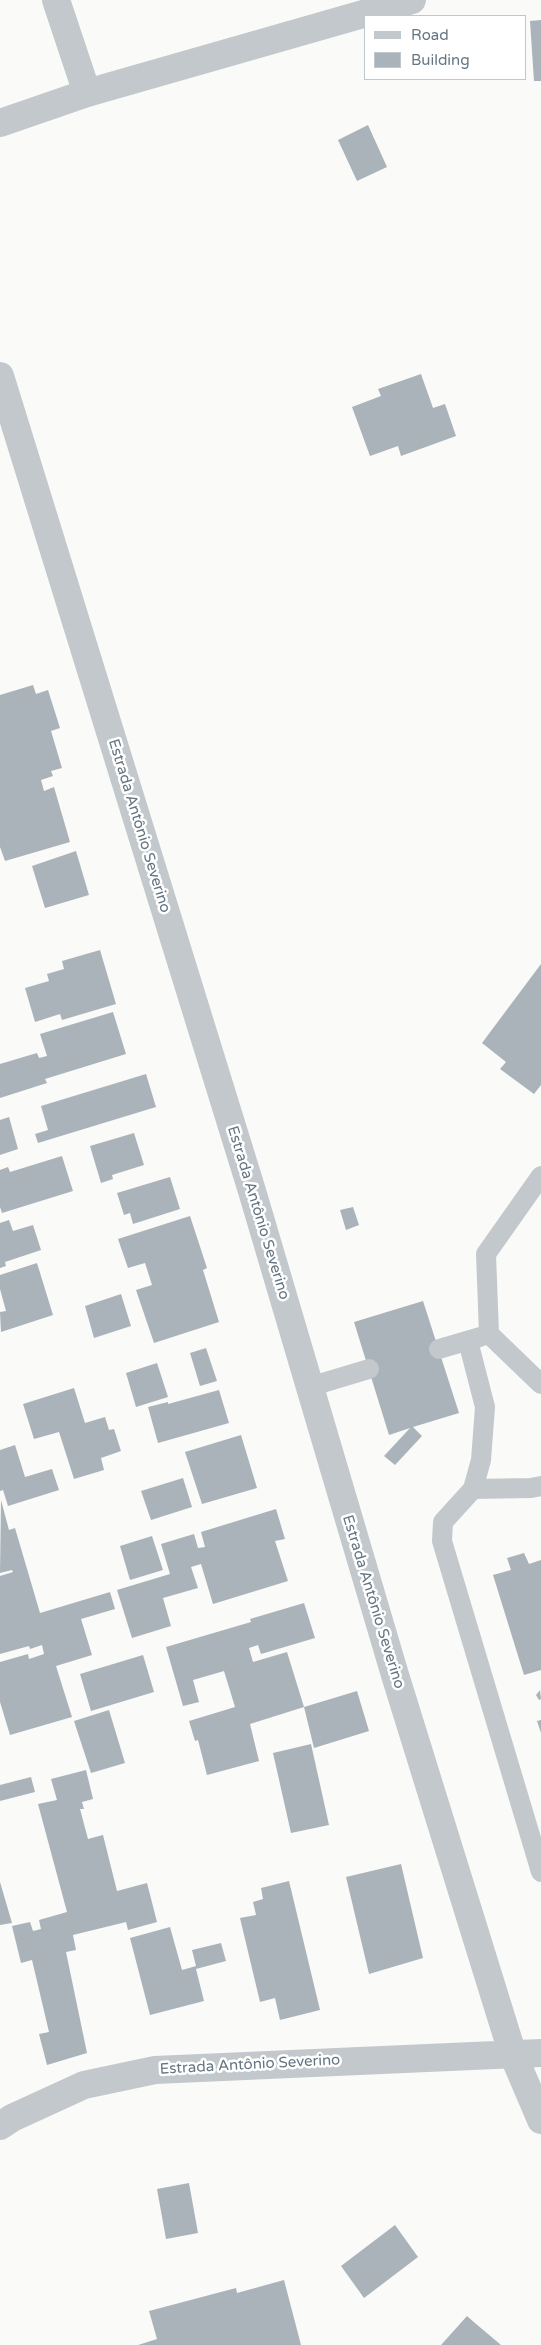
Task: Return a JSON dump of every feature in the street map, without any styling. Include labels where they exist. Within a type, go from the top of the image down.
[{"type":"street","points":[[56,0],[87,93]]},
{"type":"street","points":[[0,123],[87,93],[412,0]]},
{"type":"street","name":"Estrada Antônio Severino","points":[[0,376],[252,1191],[395,1675],[512,2052],[541,2120]]},
{"type":"street","points":[[512,2052],[541,2053]]},
{"type":"street","name":"Estrada Antônio Severino","points":[[0,2126],[12,2118],[84,2084],[154,2070],[512,2052]]},
{"type":"lane","points":[[541,1176],[486,1254],[489,1334],[541,1384]]},
{"type":"lane","points":[[438,1349],[489,1334]]},
{"type":"lane","points":[[468,1340],[485,1407],[481,1460],[473,1489],[443,1522],[442,1541],[541,1872]]},
{"type":"lane","points":[[309,1387],[369,1369]]},
{"type":"lane","points":[[473,1489],[531,1488],[541,1486]]},
{"type":"building","points":[[541,20],[541,81],[534,81],[530,21]]},
{"type":"building","points":[[368,125],[387,167],[357,181],[338,140]]},
{"type":"building","points":[[421,374],[433,408],[445,404],[456,436],[401,456],[398,446],[370,456],[352,407],[381,396],[378,389]]},
{"type":"building","points":[[33,685],[36,694],[48,690],[60,728],[51,731],[62,768],[51,771],[53,776],[41,780],[44,791],[54,787],[70,842],[5,861],[0,847],[0,695]]},
{"type":"building","points":[[76,851],[89,895],[45,908],[32,866]]},
{"type":"building","points":[[100,950],[116,1004],[62,1020],[60,1014],[35,1022],[25,988],[49,981],[47,974],[64,969],[62,961]]},
{"type":"building","points":[[541,964],[541,1085],[534,1094],[500,1069],[506,1062],[482,1043]]},
{"type":"building","points":[[113,1012],[126,1054],[45,1079],[47,1083],[0,1098],[0,1064],[37,1053],[39,1058],[47,1056],[40,1034]]},
{"type":"building","points":[[146,1074],[156,1107],[38,1143],[35,1134],[48,1130],[41,1106]]},
{"type":"building","points":[[9,1117],[18,1149],[0,1155],[0,1120]]},
{"type":"building","points":[[134,1133],[144,1165],[112,1175],[113,1179],[101,1183],[90,1146]]},
{"type":"building","points":[[62,1156],[73,1191],[2,1213],[0,1207],[0,1170],[8,1167],[10,1172]]},
{"type":"building","points":[[170,1177],[180,1209],[133,1224],[130,1213],[124,1215],[117,1193]]},
{"type":"building","points":[[353,1207],[359,1225],[346,1230],[340,1210]]},
{"type":"building","points":[[190,1216],[207,1268],[203,1270],[219,1322],[154,1343],[136,1290],[152,1285],[145,1263],[128,1268],[118,1239]]},
{"type":"building","points":[[9,1220],[13,1231],[33,1225],[41,1250],[5,1262],[6,1266],[0,1268],[0,1223]]},
{"type":"building","points":[[37,1263],[53,1315],[1,1332],[0,1312],[6,1311],[0,1289],[0,1275]]},
{"type":"building","points":[[121,1294],[131,1326],[94,1338],[85,1306]]},
{"type":"building","points":[[423,1301],[459,1413],[413,1427],[422,1436],[395,1465],[384,1456],[410,1428],[389,1435],[354,1322]]},
{"type":"building","points":[[206,1348],[217,1381],[200,1386],[190,1353]]},
{"type":"building","points":[[157,1363],[168,1397],[136,1407],[126,1373]]},
{"type":"building","points":[[74,1388],[85,1423],[105,1417],[109,1430],[114,1429],[121,1451],[101,1458],[104,1470],[74,1479],[59,1432],[34,1439],[23,1404]]},
{"type":"building","points":[[219,1390],[229,1423],[158,1443],[148,1407],[168,1402],[168,1404]]},
{"type":"building","points":[[241,1435],[257,1488],[202,1504],[185,1452]]},
{"type":"building","points":[[15,1445],[25,1477],[52,1469],[59,1490],[8,1506],[3,1490],[0,1491],[0,1450]]},
{"type":"building","points":[[183,1478],[192,1507],[151,1520],[141,1491]]},
{"type":"building","points":[[1,1500],[9,1530],[15,1528],[40,1613],[110,1592],[115,1609],[81,1619],[92,1655],[56,1666],[72,1717],[10,1735],[0,1702],[0,1662],[28,1654],[29,1659],[44,1654],[42,1645],[30,1649],[29,1646],[0,1654],[0,1576],[13,1572],[12,1570],[0,1573]]},
{"type":"building","points":[[276,1509],[285,1539],[275,1541],[288,1581],[213,1604],[201,1564],[191,1567],[198,1588],[163,1598],[171,1626],[132,1638],[117,1590],[170,1574],[161,1544],[194,1534],[198,1548],[205,1547],[201,1532]]},
{"type":"building","points":[[152,1536],[163,1570],[130,1580],[120,1546]]},
{"type":"building","points":[[524,1553],[529,1564],[541,1560],[541,1670],[524,1675],[493,1575],[511,1570],[507,1558]]},
{"type":"building","points":[[304,1603],[315,1638],[261,1654],[258,1645],[249,1648],[253,1662],[287,1652],[304,1707],[250,1724],[259,1761],[207,1775],[198,1740],[195,1741],[189,1721],[235,1707],[224,1671],[193,1680],[199,1702],[183,1706],[166,1647],[251,1622],[250,1619]]},
{"type":"building","points":[[143,1655],[154,1692],[91,1711],[80,1674]]},
{"type":"building","points":[[540,1690],[541,1699],[539,1700],[536,1695]]},
{"type":"building","points":[[357,1691],[369,1731],[314,1748],[304,1707]]},
{"type":"building","points":[[109,1710],[125,1763],[91,1773],[74,1721]]},
{"type":"building","points":[[541,1720],[541,1733],[537,1721]]},
{"type":"building","points":[[311,1744],[329,1825],[291,1833],[273,1753]]},
{"type":"building","points":[[86,1770],[93,1799],[82,1802],[84,1809],[80,1809],[88,1839],[103,1835],[117,1891],[147,1883],[157,1922],[128,1930],[126,1922],[73,1935],[76,1950],[66,1952],[87,2053],[47,2065],[39,2034],[49,2032],[32,1960],[21,1963],[12,1926],[30,1922],[33,1931],[41,1929],[39,1920],[67,1912],[38,1804],[57,1800],[51,1779]]},
{"type":"building","points":[[31,1777],[35,1792],[0,1801],[0,1785]]},
{"type":"building","points":[[401,1864],[423,1958],[369,1974],[346,1877]]},
{"type":"building","points":[[289,1881],[320,2010],[280,2020],[275,1998],[260,2002],[240,1918],[256,1915],[253,1902],[263,1899],[261,1888]]},
{"type":"building","points":[[0,1882],[12,1923],[0,1925]]},
{"type":"building","points":[[170,1927],[182,1970],[196,1966],[192,1950],[221,1943],[226,1961],[196,1969],[204,2001],[150,2015],[130,1938]]},
{"type":"building","points":[[189,2183],[198,2233],[166,2239],[157,2189]]},
{"type":"building","points":[[395,2225],[418,2257],[364,2298],[341,2266]]},
{"type":"building","points":[[284,2280],[301,2345],[138,2345],[157,2339],[149,2311],[236,2288],[237,2293]]},
{"type":"building","points":[[467,2316],[475,2323],[501,2345],[441,2345]]}]
